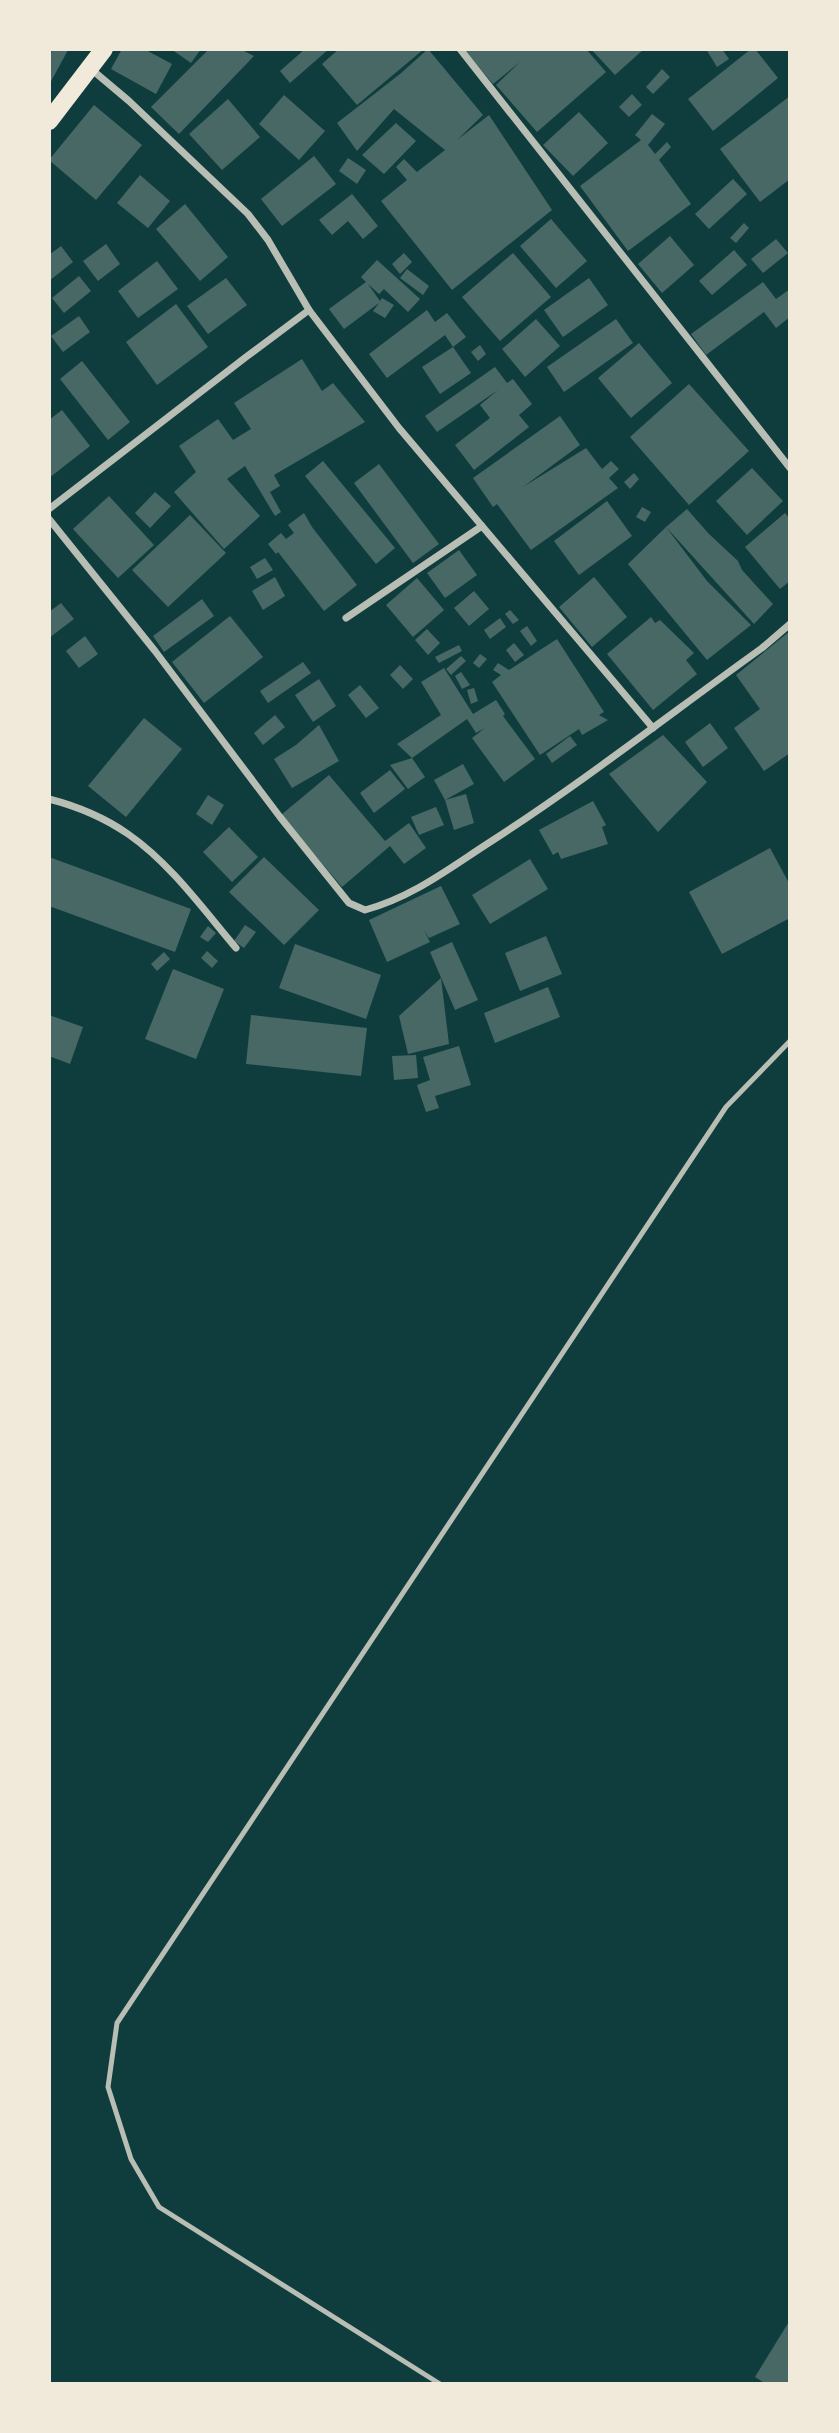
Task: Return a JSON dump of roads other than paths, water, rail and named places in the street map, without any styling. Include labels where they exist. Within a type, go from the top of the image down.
[{"type":"main road","points":[[49,121],[104,49]]},
{"type":"street","points":[[460,49],[790,468]]},
{"type":"street","points":[[91,69],[248,214],[268,240],[309,310],[399,428],[653,728]]},
{"type":"street","points":[[49,509],[309,310]]},
{"type":"street","points":[[49,519],[155,651],[280,817],[349,903],[365,910],[392,903],[420,888],[559,797],[762,649],[790,624]]},
{"type":"street","points":[[346,618],[482,526]]},
{"type":"street","points":[[49,799],[74,806],[128,834],[162,863],[236,948]]},
{"type":"lane","points":[[440,2384],[159,2207],[131,2159],[108,2087],[117,2023],[726,1107],[790,1041]]}]
